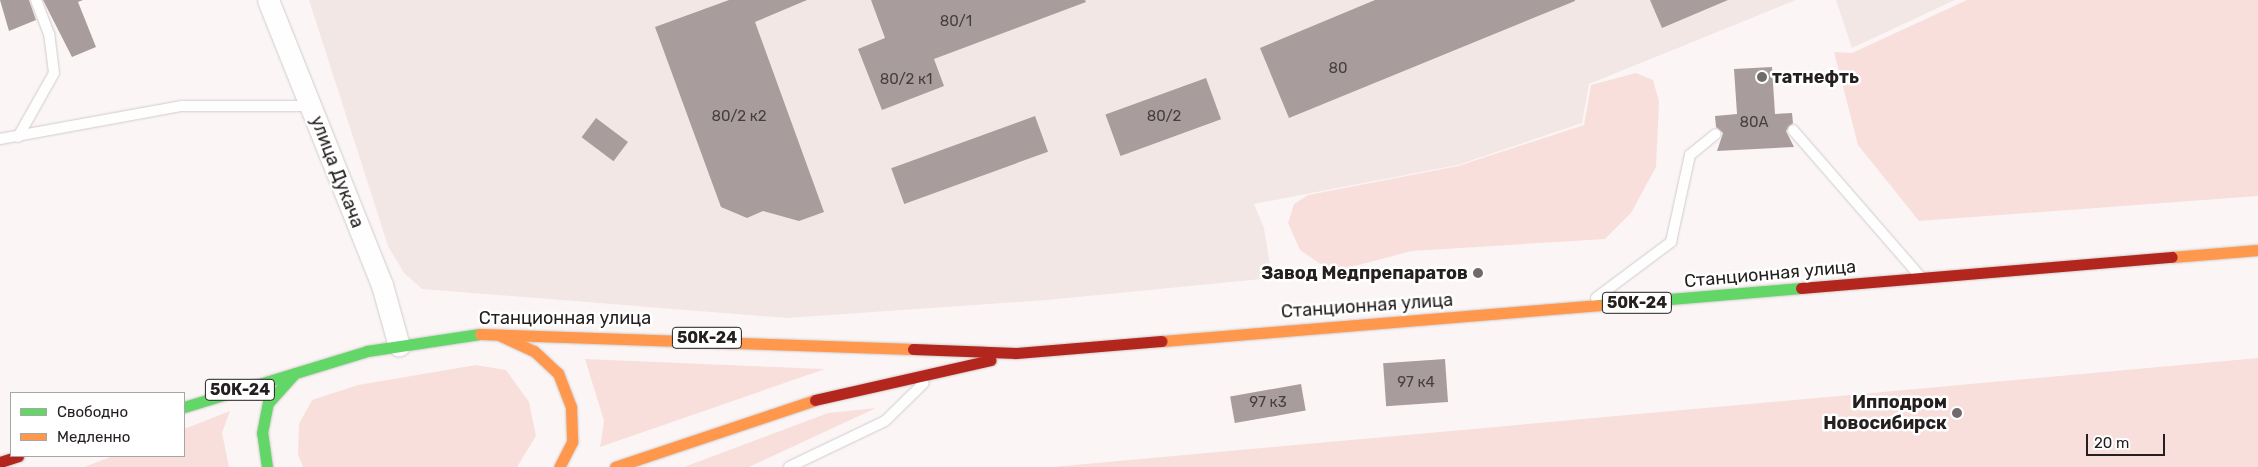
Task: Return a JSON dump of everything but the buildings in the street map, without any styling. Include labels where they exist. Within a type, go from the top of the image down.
[{"type":"main road","name":"Станционная улица","points":[[185,407],[295,373],[399,346],[492,332],[1016,353],[1583,308],[2258,250]]},
{"type":"main road","points":[[492,332],[534,352],[558,373],[571,406],[572,442],[559,467]]},
{"type":"main road","name":"Станционная улица","points":[[615,467],[789,406],[932,376],[1016,353]]},
{"type":"main road","points":[[267,467],[262,433],[268,403],[295,373]]},
{"type":"main road","points":[[0,462],[15,457]]},
{"type":"street","name":"улица Дукача","points":[[268,0],[382,285],[399,346]]},
{"type":"lane","points":[[18,137],[54,73],[49,34],[36,0]]},
{"type":"lane","points":[[0,139],[182,106],[312,106]]},
{"type":"lane","points":[[1793,130],[1922,279]]},
{"type":"lane","points":[[1583,308],[1671,242],[1690,154],[1716,134]]},
{"type":"lane","points":[[789,467],[885,421],[932,376]]},
{"type":"shaded area","points":[[309,0],[1796,0],[1589,84],[1582,123],[1458,165],[1254,204],[1264,228],[1272,278],[1047,300],[787,318],[422,289],[404,273],[388,246]]},
{"type":"shaded area","points":[[1836,0],[1955,0],[1852,48]]},
{"type":"shaded area","points":[[1967,0],[2258,0],[2258,196],[1919,221],[1858,145],[1834,52],[1852,53]]},
{"type":"shaded area","points":[[1636,73],[1653,80],[1659,101],[1656,167],[1631,213],[1605,239],[1412,251],[1332,272],[1300,250],[1288,223],[1294,204],[1308,195],[1458,166],[1584,125],[1591,85]]},
{"type":"shaded area","name":"Ипподром Новосибирск","points":[[2258,358],[2258,467],[1052,467]]},
{"type":"shaded area","points":[[585,359],[825,369],[600,447],[604,421]]},
{"type":"shaded area","points":[[476,365],[506,370],[529,402],[536,436],[517,467],[303,467],[298,454],[299,424],[312,400],[358,385]]},
{"type":"shaded area","points":[[876,408],[749,467],[684,467],[828,413]]},
{"type":"shaded area","points":[[230,411],[222,433],[229,467],[84,467],[110,457],[185,457],[185,429]]},
{"type":"traffic: fast","points":[[1598,305],[1801,288]]},
{"type":"traffic: fast","points":[[185,407],[367,351],[480,334]]},
{"type":"traffic: fast","points":[[267,467],[262,433],[268,403],[295,373]]},
{"type":"traffic: slow","points":[[2172,257],[2258,250]]},
{"type":"traffic: slow","points":[[1162,341],[1598,305]]},
{"type":"traffic: slow","points":[[480,334],[913,349]]},
{"type":"traffic: slow","points":[[499,335],[534,351],[558,373],[571,407],[572,442],[559,467]]},
{"type":"traffic: slow","points":[[615,467],[815,400]]},
{"type":"traffic: jam","points":[[1801,288],[2172,257]]},
{"type":"traffic: jam","points":[[913,349],[1016,353],[1162,341]]},
{"type":"traffic: jam","points":[[815,400],[991,360]]},
{"type":"traffic: jam","points":[[0,462],[15,457]]},
{"type":"place","name":"татнефть","points":[[1762,77]]},
{"type":"place","name":"Завод Медпрепаратов","points":[[1478,273]]},
{"type":"place","name":"Ипподром Новосибирск","points":[[1957,413]]}]
